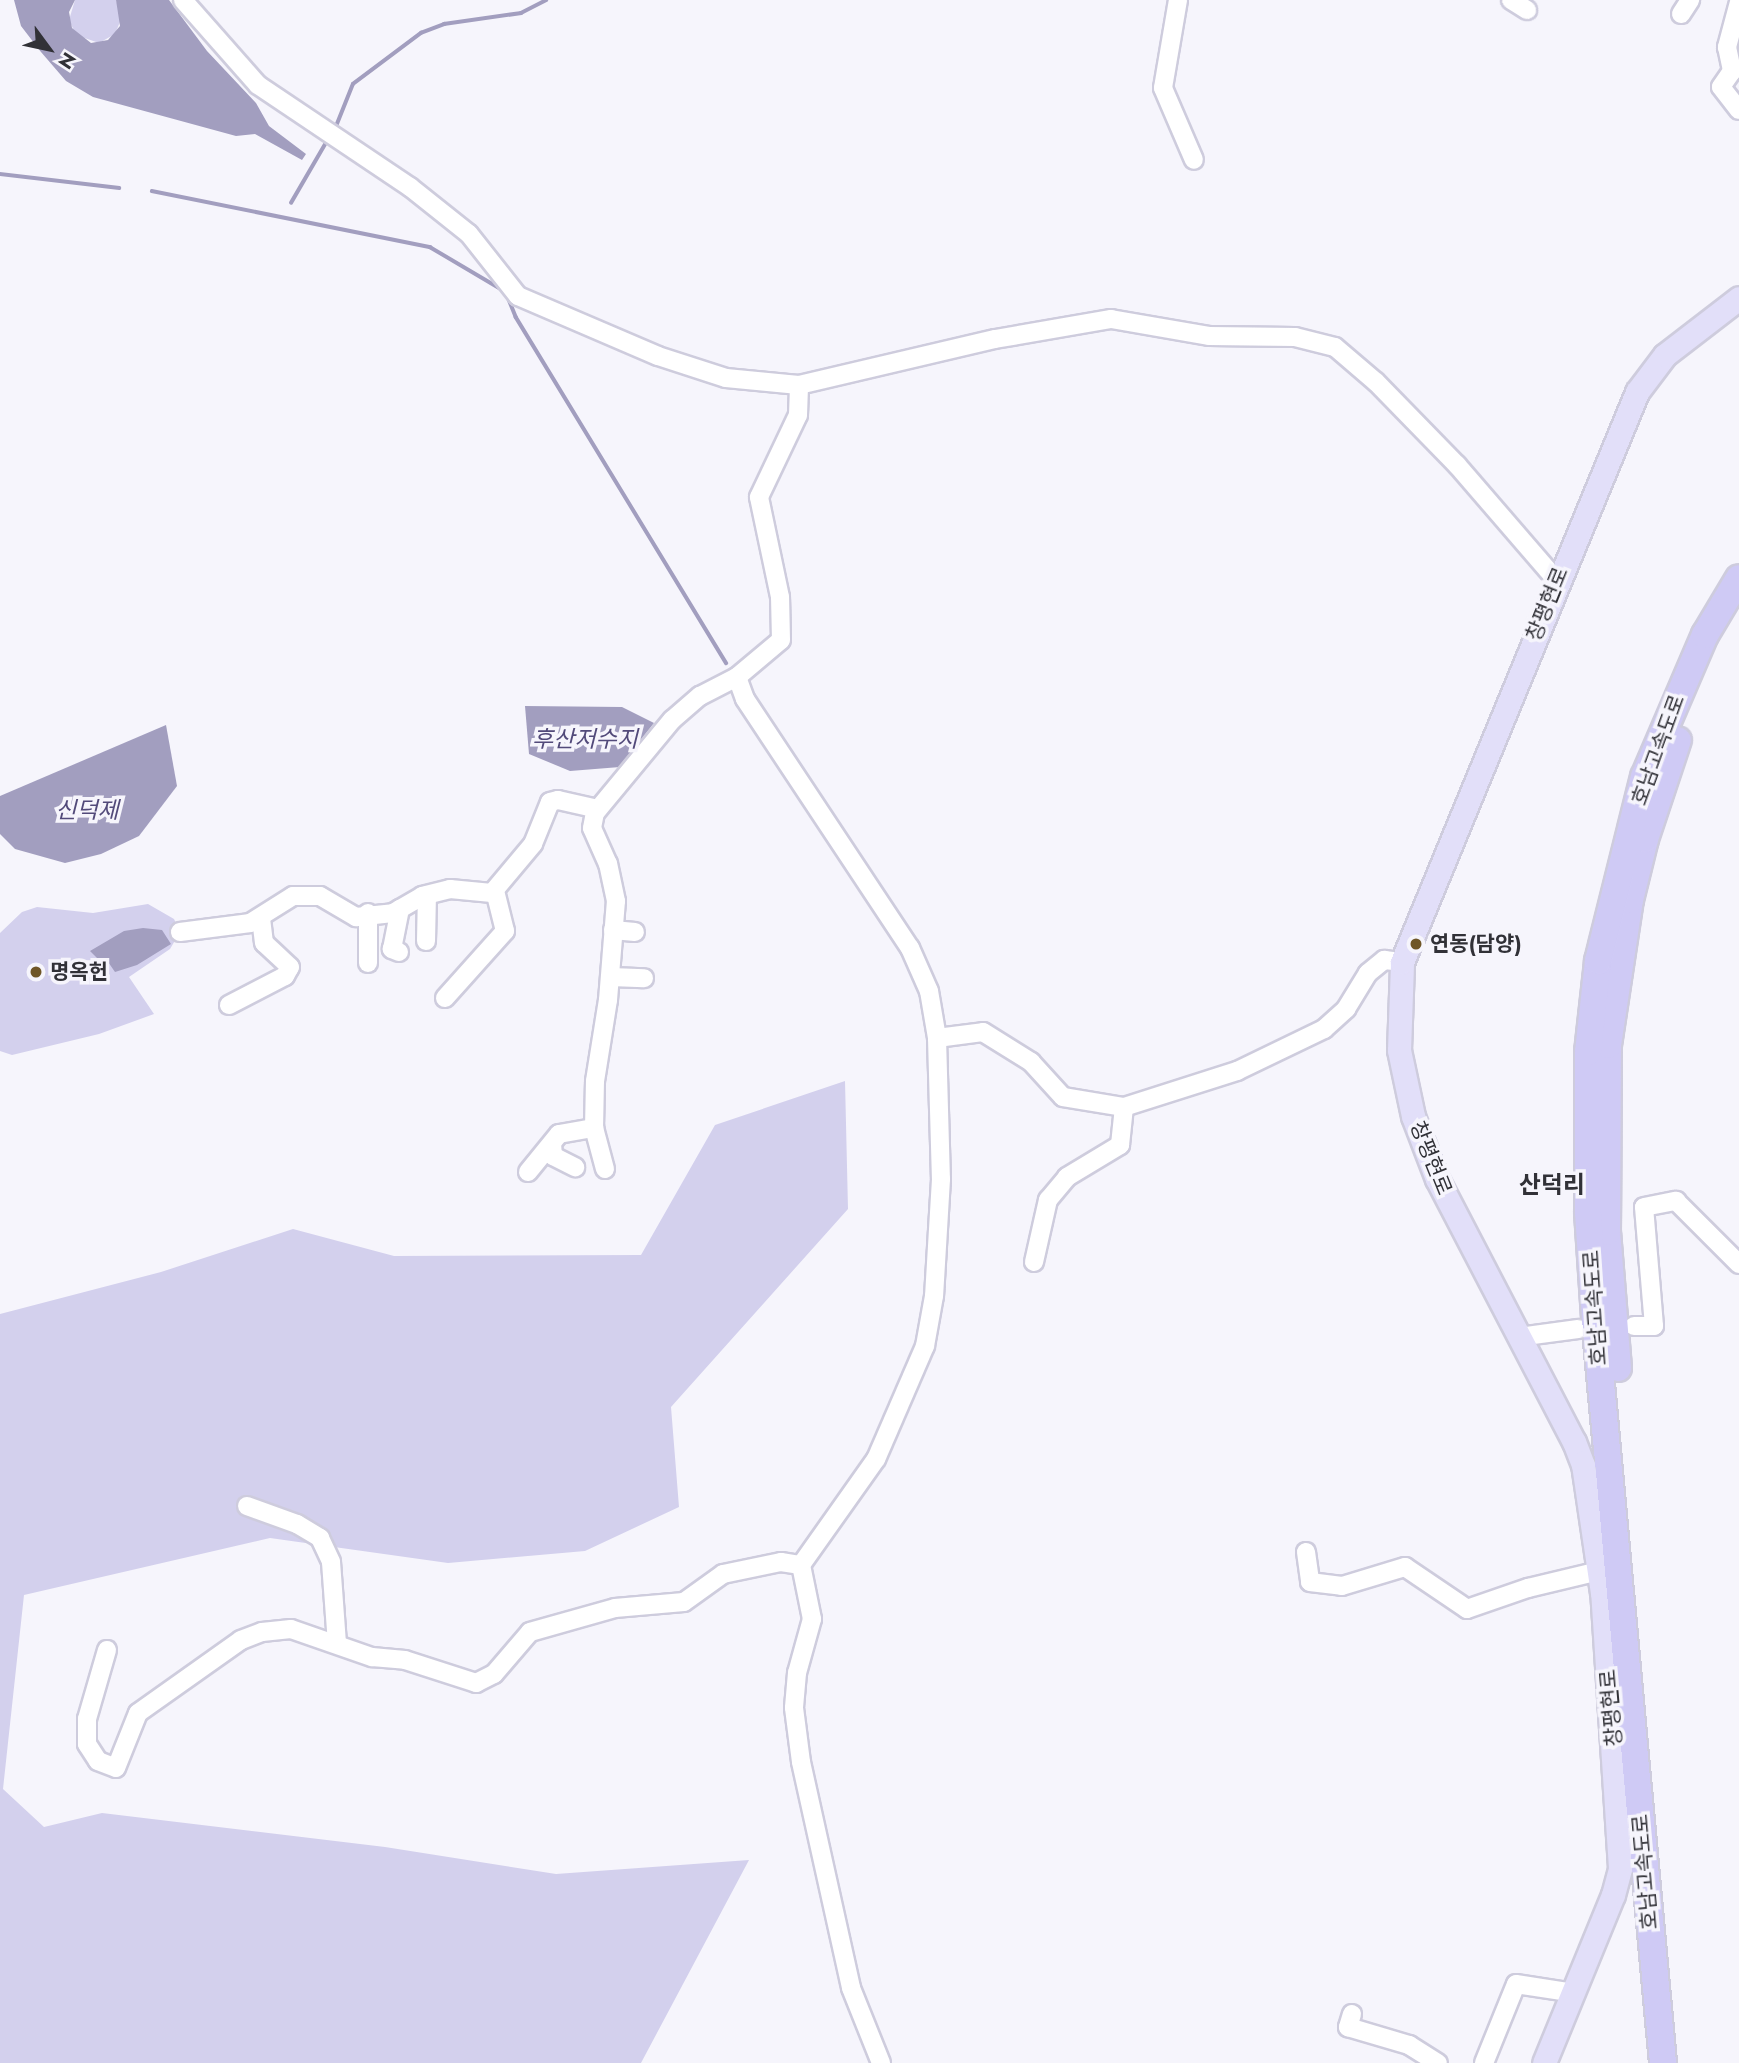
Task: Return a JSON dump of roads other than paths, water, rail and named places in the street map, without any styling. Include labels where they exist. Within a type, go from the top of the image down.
[{"type":"highway","name":"호남고속도로","points":[[1663,2063],[1594,1305],[1588,1212],[1588,1052],[1598,961],[1644,777],[1705,635],[1739,578]]},
{"type":"highway","name":"호남고속도로","points":[[1681,2063],[1607,1232],[1608,1058],[1618,963],[1645,839],[1689,713],[1739,612]]},
{"type":"main road","name":"창평현로","points":[[1544,2063],[1575,1993],[1620,1868],[1619,1804],[1599,1571],[1583,1465],[1437,1179],[1413,1116],[1399,1050],[1402,962],[1557,580],[1637,392],[1665,355],[1739,298]]},
{"type":"street","points":[[183,0],[258,85],[410,187],[469,234],[518,296],[658,356],[726,378],[799,385],[995,339],[1111,319],[1209,336],[1295,337],[1335,347],[1376,382],[1457,465],[1557,580]]},
{"type":"street","points":[[1178,0],[1163,88],[1194,160]]},
{"type":"street","points":[[1511,0],[1527,10]]},
{"type":"street","points":[[1739,2],[1727,47],[1732,71],[1721,88],[1739,110]]},
{"type":"street","points":[[606,1169],[594,1128],[595,1081],[611,977],[616,901],[608,864],[592,828],[598,809],[671,720],[700,696],[737,677],[781,640],[780,597],[760,497],[797,415],[799,385]]},
{"type":"street","points":[[737,677],[746,699],[910,948],[929,991],[937,1038],[940,1179],[934,1296],[925,1346],[876,1459],[801,1565],[812,1619],[795,1696],[801,1762],[851,1989],[881,2063]]},
{"type":"street","points":[[495,891],[533,844],[550,802],[558,800],[598,809]]},
{"type":"street","points":[[180,932],[250,923],[293,895],[320,896],[344,914],[356,917],[400,909],[427,895],[450,890],[495,891]]},
{"type":"street","points":[[445,999],[505,931],[495,891]]},
{"type":"street","points":[[426,942],[427,895]]},
{"type":"street","points":[[399,952],[392,949],[400,909]]},
{"type":"street","points":[[368,913],[368,963]]},
{"type":"street","points":[[229,1005],[285,976],[290,967],[264,943],[261,918]]},
{"type":"street","points":[[613,930],[635,932]]},
{"type":"street","points":[[937,1038],[983,1032],[1031,1062],[1063,1097],[1124,1107],[1237,1071],[1324,1029],[1346,1009],[1368,973],[1384,960],[1402,962]]},
{"type":"street","points":[[611,977],[644,978]]},
{"type":"street","points":[[1034,1262],[1048,1200],[1067,1177],[1120,1145],[1124,1107]]},
{"type":"street","points":[[528,1172],[559,1134],[594,1128]]},
{"type":"street","points":[[552,1144],[554,1156],[575,1167]]},
{"type":"street","points":[[1634,1326],[1654,1326],[1644,1207],[1676,1201],[1739,1264]]},
{"type":"street","points":[[1519,1336],[1578,1329]]},
{"type":"street","points":[[247,1507],[298,1524],[320,1538],[331,1562],[337,1644]]},
{"type":"street","points":[[1306,1552],[1310,1582],[1342,1586],[1405,1567],[1467,1609],[1528,1588],[1599,1571]]},
{"type":"street","points":[[107,1650],[87,1719],[88,1744],[98,1761],[116,1768],[138,1713],[241,1640],[291,1629],[476,1683],[494,1674],[530,1632],[615,1608],[684,1602],[723,1574],[781,1562],[801,1565]]},
{"type":"street","points":[[1484,2063],[1516,1984],[1575,1993]]},
{"type":"street","points":[[1352,2014],[1348,2027],[1409,2045],[1438,2063]]},
{"type":"water","points":[[14,0],[75,0],[69,12],[72,28],[91,43],[108,40],[120,26],[116,0],[169,0],[207,51],[256,103],[269,126],[306,154],[302,160],[255,134],[236,136],[93,97],[66,81],[41,52],[21,26]]},
{"type":"water","name":"후산저수지","points":[[525,706],[622,707],[654,723],[620,767],[570,771],[529,754]]},
{"type":"water","name":"신덕제","points":[[166,725],[177,786],[139,836],[101,854],[65,863],[15,849],[0,834],[0,796]]},
{"type":"water","points":[[143,928],[162,930],[171,944],[137,965],[115,972],[106,959],[98,959],[90,951],[124,931]]},
{"type":"waterway","points":[[335,129],[353,84],[421,33],[444,24],[521,13],[546,0]]},
{"type":"waterway","points":[[291,203],[327,141]]},
{"type":"waterway","points":[[0,174],[119,188]]},
{"type":"waterway","points":[[152,191],[430,247],[506,292],[516,317],[726,663]]},
{"type":"place","name":"연동(담양)","points":[[1416,944]]},
{"type":"place","name":"명옥헌","points":[[36,972]]},
{"type":"district","name":"산덕리","points":[[1552,1185]]}]
